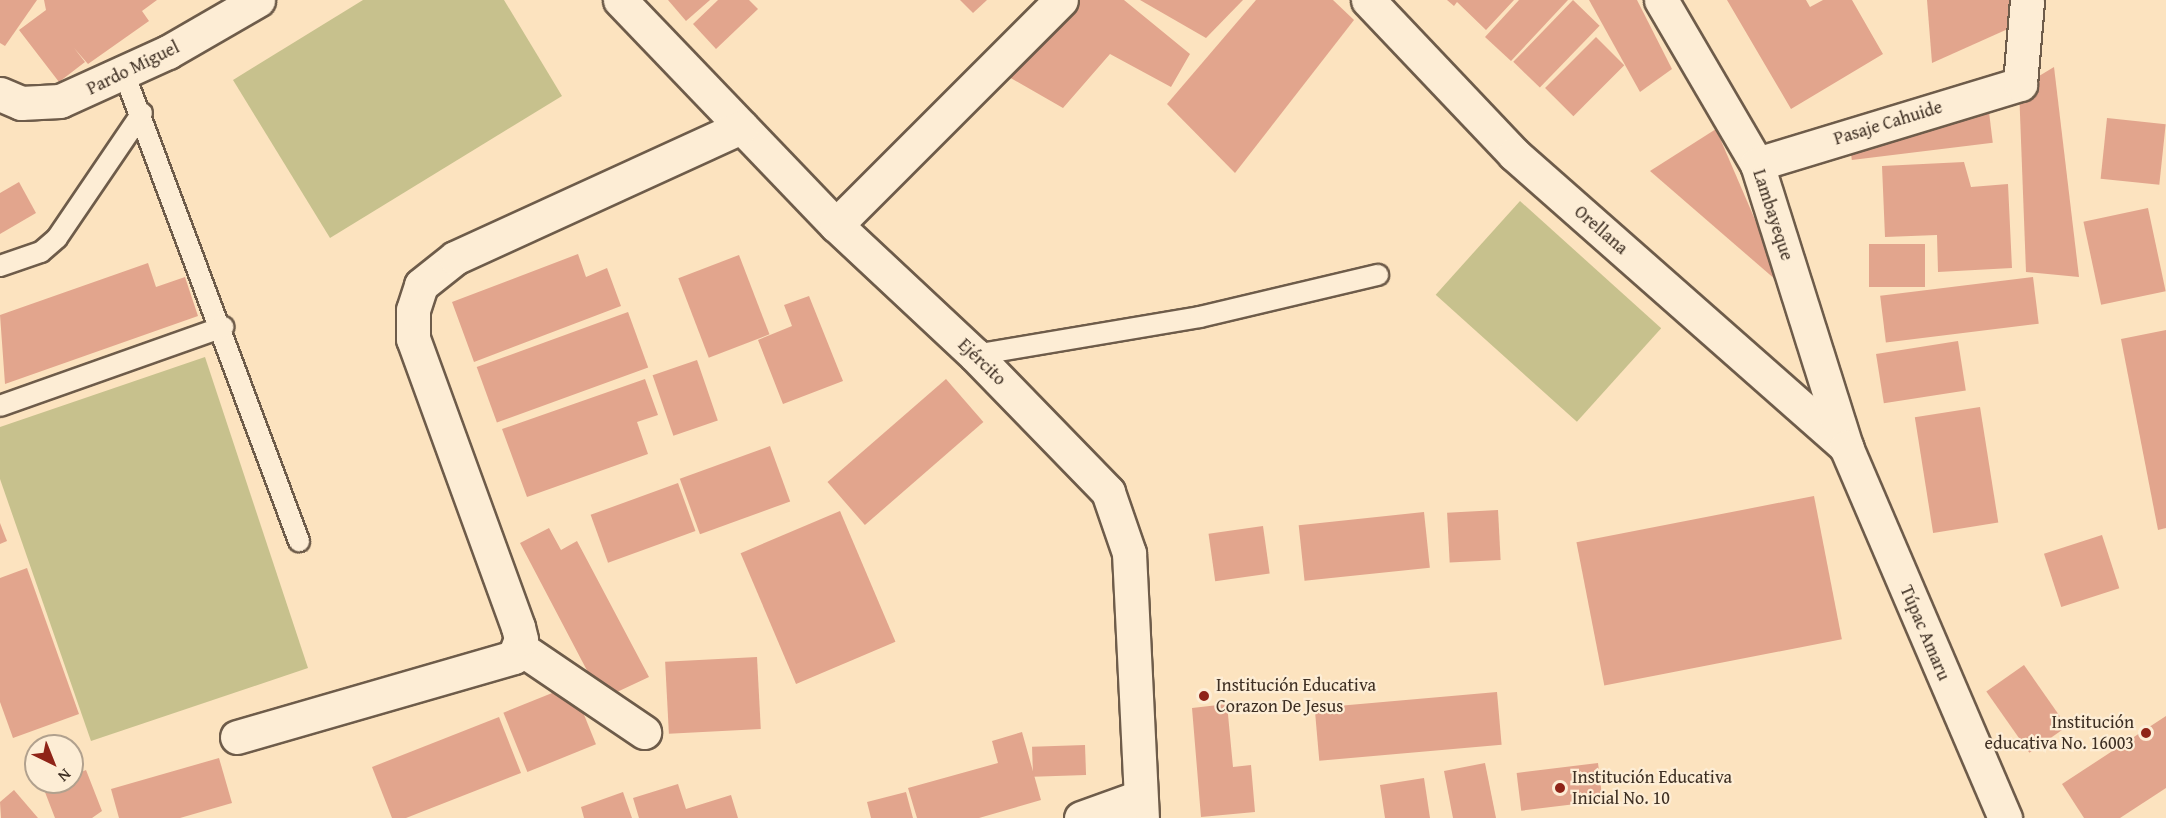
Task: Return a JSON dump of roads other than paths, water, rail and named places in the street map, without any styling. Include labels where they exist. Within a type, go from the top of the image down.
[{"type":"street","name":"Pardo Miguel","points":[[0,94],[42,105],[124,73],[258,0]]},
{"type":"street","name":"Ejército","points":[[620,0],[836,225],[975,355],[1096,477],[1118,508],[1129,553],[1140,807]]},
{"type":"street","points":[[836,225],[1061,0]]},
{"type":"street","name":"Orellana","points":[[1368,0],[1514,154],[1846,447]]},
{"type":"street","name":"Pasaje Cahuide","points":[[1757,164],[2020,84],[2027,0]]},
{"type":"street","name":"Lambayeque","points":[[1670,4],[1757,164],[1846,447]]},
{"type":"street","points":[[520,648],[518,627],[413,339],[413,310],[422,285],[455,258],[741,127]]},
{"type":"street","name":"Túpac Amaru","points":[[1846,447],[2005,818]]},
{"type":"street","points":[[520,648],[645,732]]},
{"type":"street","points":[[237,737],[502,662],[520,648]]},
{"type":"street","points":[[1081,818],[1140,807]]},
{"type":"lane","points":[[124,73],[142,112],[223,327],[299,541]]},
{"type":"lane","points":[[0,266],[41,252],[57,238],[142,112]]},
{"type":"lane","points":[[975,355],[1200,316],[1378,275]]},
{"type":"lane","points":[[0,405],[223,327]]},
{"type":"place","name":"Institución Educativa Corazon De Jesus","points":[[1204,696]]},
{"type":"place","name":"Institución educativa No. 16003","points":[[2146,733]]},
{"type":"place","name":"Institución Educativa Inicial No. 10","points":[[1560,788]]}]
